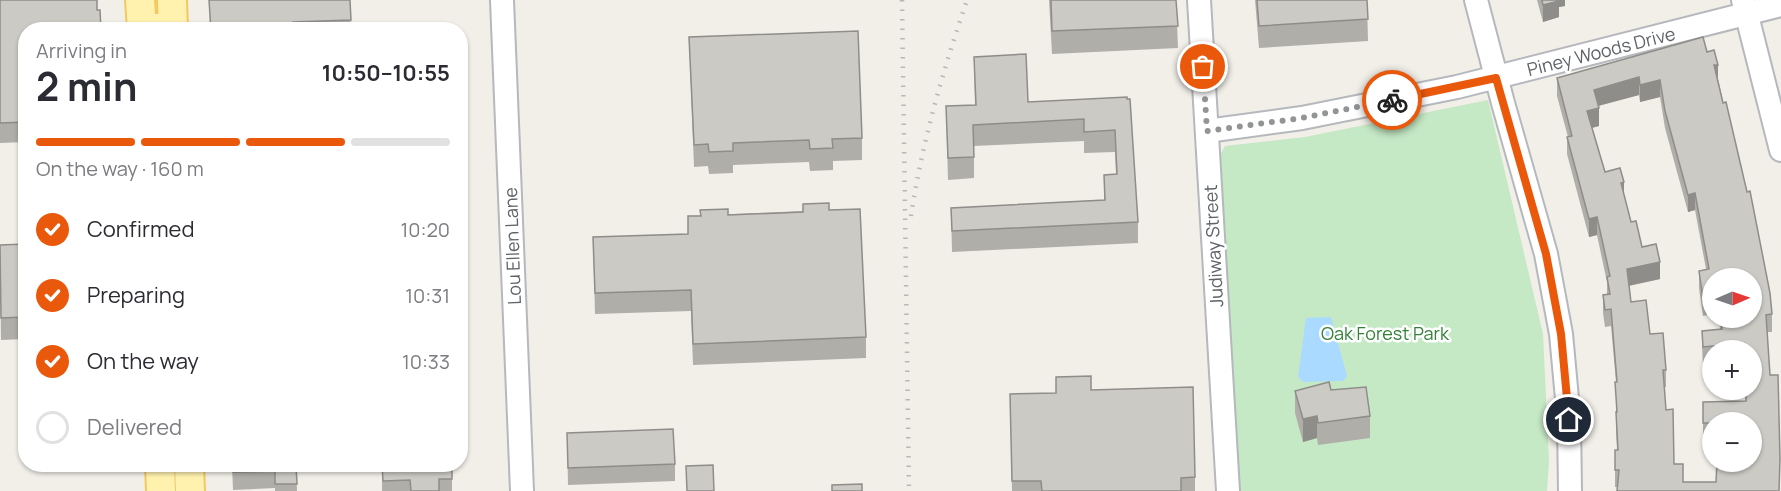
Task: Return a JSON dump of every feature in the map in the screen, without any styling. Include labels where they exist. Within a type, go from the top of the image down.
[{"type":"main road","points":[[140,0],[141,22]]},
{"type":"main road","points":[[160,472],[161,491]]},
{"type":"main road","points":[[189,472],[190,491]]},
{"type":"street","name":"Lou Ellen Lane","points":[[502,0],[522,491]]},
{"type":"street","name":"Judiway Street","points":[[1200,0],[1227,491]]},
{"type":"street","points":[[1476,0],[1546,254],[1561,334],[1569,420],[1570,491]]},
{"type":"street","name":"Piney Woods Drive","points":[[1207,131],[1302,118],[1496,78],[1744,7],[1781,5]]},
{"type":"street","points":[[1744,7],[1781,150]]},
{"type":"green space","name":"Oak Forest Park","points":[[1488,100],[1543,334],[1549,461],[1547,491],[1239,491],[1218,159],[1225,146],[1305,137]]},
{"type":"water","points":[[1331,317],[1347,376],[1343,381],[1303,382],[1298,377],[1306,318]]},
{"type":"building","points":[[0,0],[97,0],[101,22],[18,22],[18,122],[0,123]]},
{"type":"building","points":[[209,0],[350,0],[351,20],[210,22]]},
{"type":"building","points":[[1051,0],[1176,0],[1178,26],[1052,31]]},
{"type":"building","points":[[1257,0],[1367,0],[1368,19],[1259,26]]},
{"type":"building","points":[[1542,0],[1559,0],[1559,1],[1543,5]]},
{"type":"building","points":[[858,31],[862,138],[832,139],[833,148],[810,149],[809,140],[733,143],[733,151],[709,152],[708,144],[694,145],[689,37]]},
{"type":"building","points":[[1703,37],[1707,52],[1714,50],[1718,65],[1714,65],[1723,103],[1726,102],[1747,192],[1750,191],[1770,293],[1772,314],[1766,315],[1770,375],[1778,375],[1779,491],[1617,491],[1619,470],[1615,470],[1615,450],[1618,450],[1615,382],[1617,382],[1611,309],[1605,310],[1603,295],[1610,294],[1607,277],[1610,276],[1597,217],[1589,219],[1567,137],[1572,136],[1557,78]],"holes":[[[1639,77],[1640,85],[1660,80],[1665,111],[1688,195],[1695,193],[1709,268],[1762,268],[1762,328],[1722,328],[1702,331],[1703,340],[1762,340],[1762,400],[1703,402],[1703,412],[1762,412],[1762,472],[1716,472],[1716,482],[1683,482],[1683,464],[1674,464],[1673,409],[1666,410],[1663,333],[1650,334],[1646,300],[1631,302],[1627,269],[1660,262],[1656,244],[1642,247],[1636,221],[1631,222],[1621,183],[1624,182],[1620,168],[1605,172],[1587,111],[1599,108],[1594,90]]]},
{"type":"building","points":[[1026,54],[1028,102],[1127,97],[1130,99],[1138,222],[952,231],[951,208],[1105,200],[1104,175],[1117,174],[1115,130],[1084,132],[1084,119],[973,125],[974,157],[948,158],[946,106],[976,105],[974,57]]},
{"type":"building","points":[[829,203],[829,210],[860,209],[866,337],[693,344],[691,290],[595,293],[593,237],[688,234],[688,216],[701,216],[700,210],[728,209],[728,215],[803,212],[803,204]]},
{"type":"building","points":[[18,244],[18,317],[1,318],[0,245]]},
{"type":"building","points":[[1702,270],[1702,291],[1699,271]]},
{"type":"building","points":[[1091,376],[1091,390],[1193,387],[1195,477],[1181,478],[1181,491],[1042,491],[1041,481],[1012,481],[1010,394],[1056,393],[1056,377]]},
{"type":"building","points":[[1329,382],[1331,390],[1366,387],[1370,416],[1318,423],[1317,416],[1303,419],[1295,391]]},
{"type":"building","points":[[673,429],[675,464],[568,468],[567,433]]},
{"type":"building","points":[[713,465],[714,491],[687,491],[686,466]]},
{"type":"building","points":[[275,472],[296,472],[297,484],[275,484]]},
{"type":"building","points":[[382,472],[452,472],[452,479],[439,479],[439,491],[411,491],[410,480],[383,481]]},
{"type":"building","points":[[862,484],[862,491],[832,491],[832,485]]},
{"type":"railway","points":[[902,0],[909,491]]},
{"type":"railway","points":[[911,216],[934,107],[967,0]]},
{"type":"way so far","points":[[1203,67],[1207,131],[1275,123],[1392,100]]},
{"type":"route","points":[[1392,100],[1496,78],[1546,254],[1561,334],[1569,420]]}]
